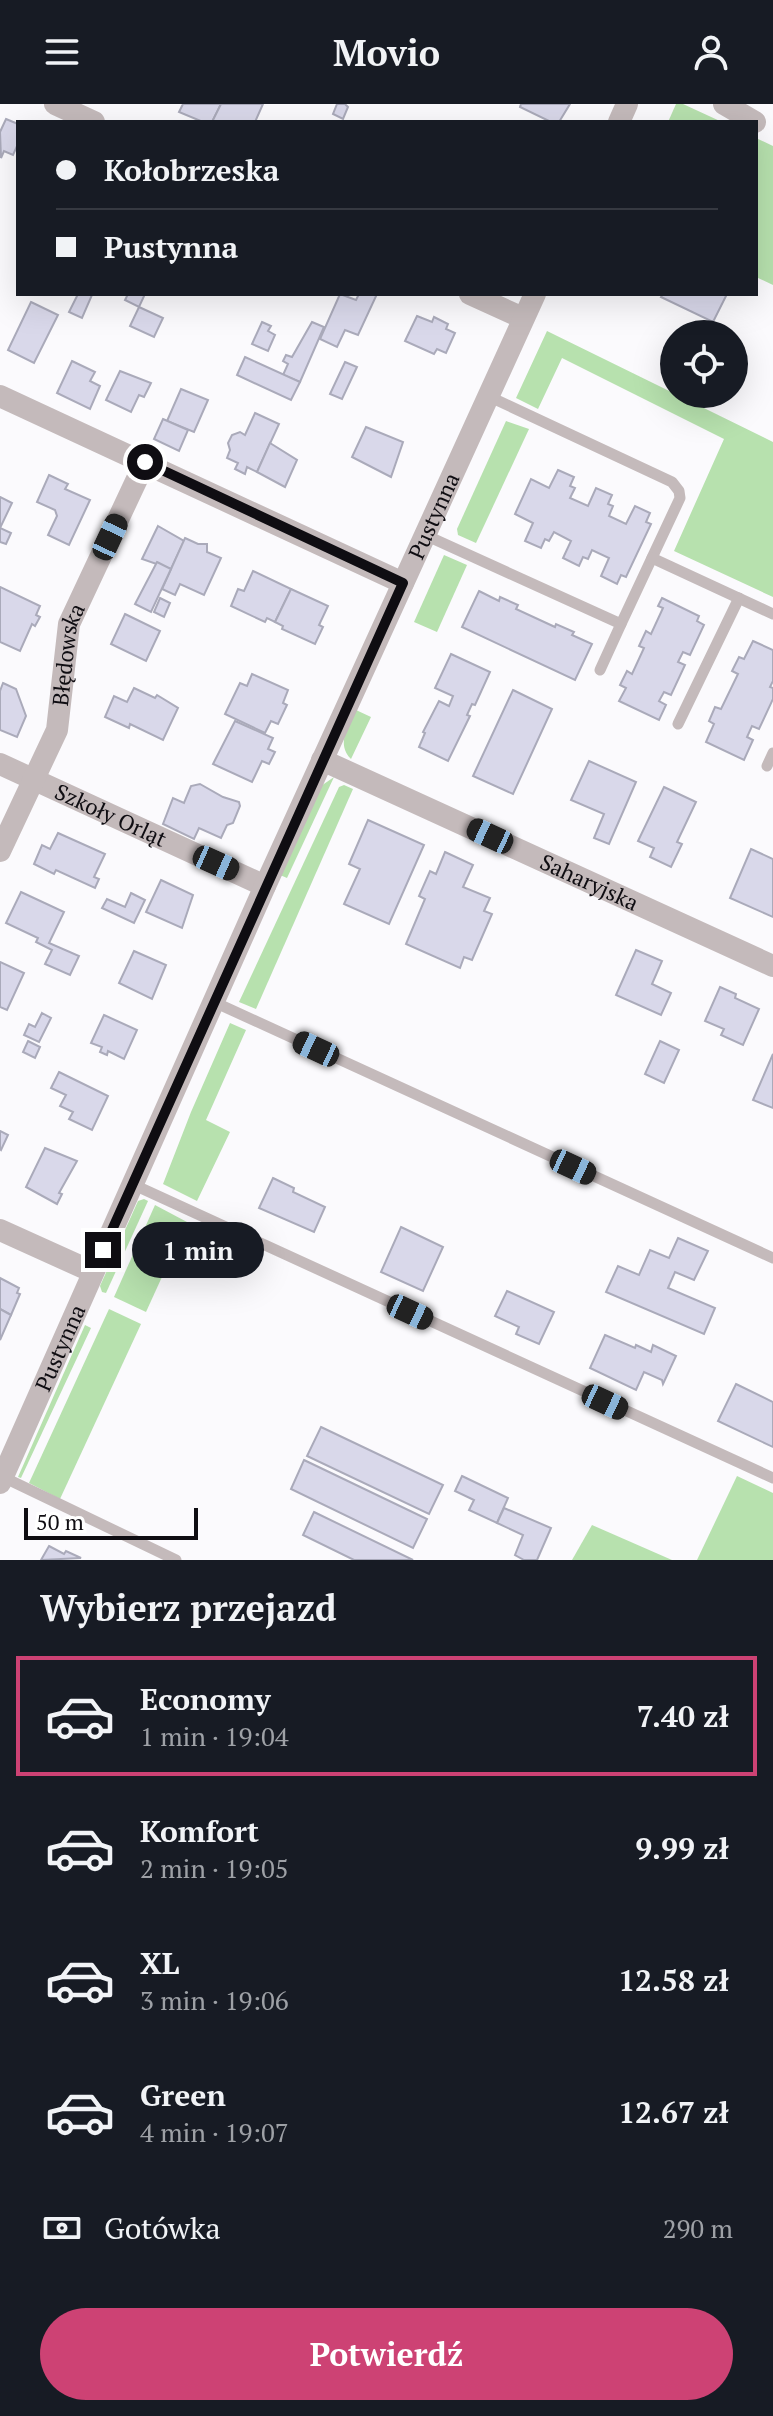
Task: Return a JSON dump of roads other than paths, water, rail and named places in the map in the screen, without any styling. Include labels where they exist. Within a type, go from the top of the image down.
[{"type":"street","points":[[55,104],[90,120]]},
{"type":"street","points":[[724,104],[752,120]]},
{"type":"street","points":[[474,296],[523,318]]},
{"type":"street","name":"Pustynna","points":[[1,1480],[265,886],[534,296]]},
{"type":"street","points":[[0,396],[403,583]]},
{"type":"street","name":"Błędowska","points":[[0,851],[57,730],[69,624],[145,462]]},
{"type":"street","name":"Saharyjska","points":[[322,760],[771,966]]},
{"type":"street","name":"Szkoły Orląt","points":[[0,764],[265,886]]},
{"type":"street","points":[[0,1230],[93,1272]]},
{"type":"lane","points":[[488,396],[672,482],[679,491],[680,498],[600,670]]},
{"type":"lane","points":[[425,535],[621,624]]},
{"type":"lane","points":[[652,558],[773,614]]},
{"type":"lane","points":[[678,724],[739,598]]},
{"type":"lane","points":[[767,766],[773,753]]},
{"type":"lane","points":[[214,1002],[773,1258]]},
{"type":"lane","points":[[132,1184],[773,1478]]},
{"type":"lane","points":[[1,1480],[176,1560]]}]
